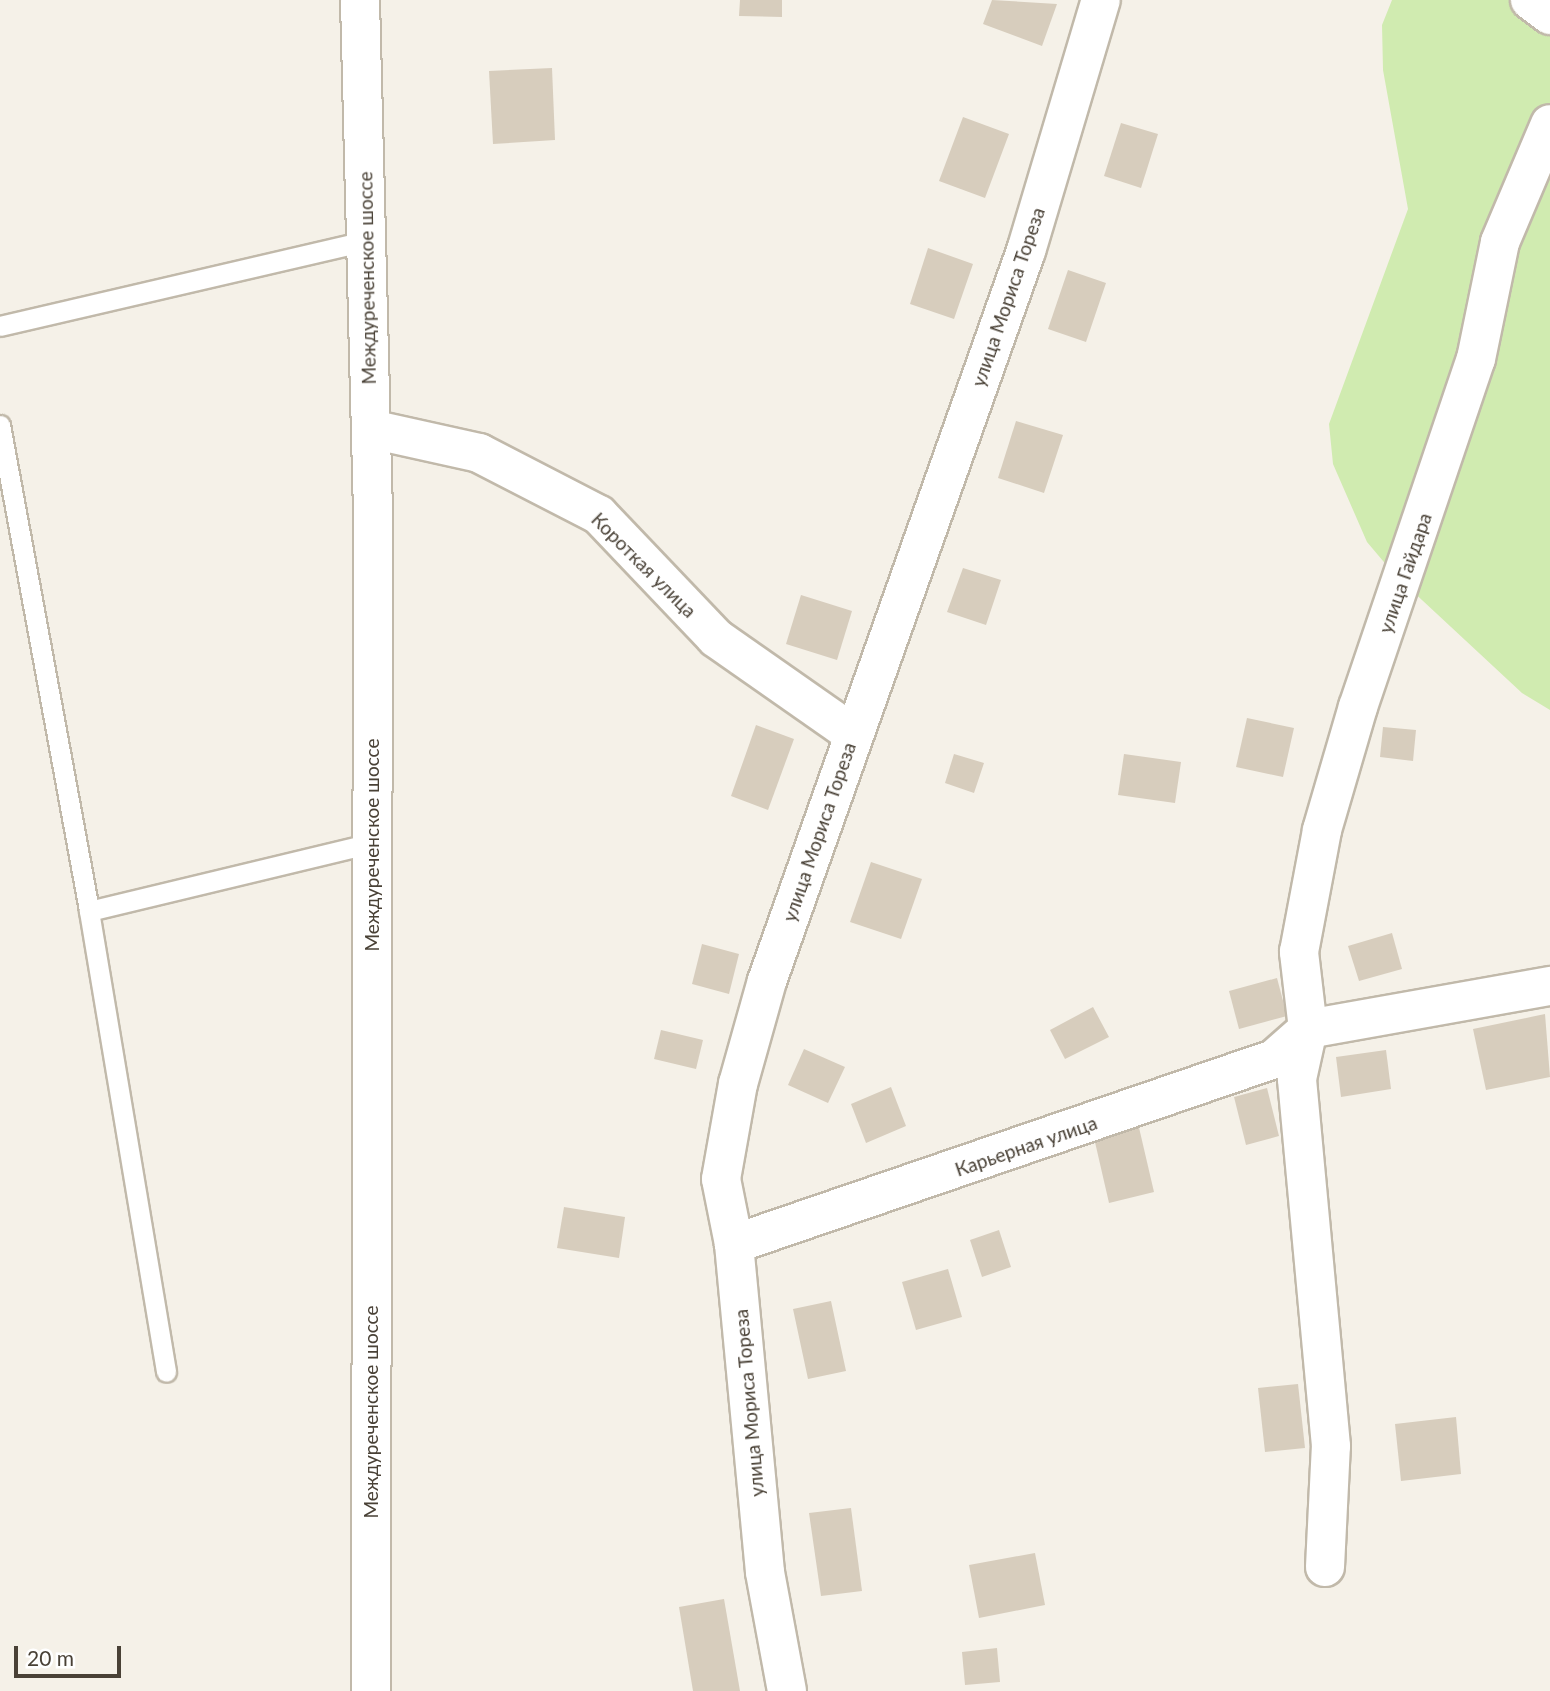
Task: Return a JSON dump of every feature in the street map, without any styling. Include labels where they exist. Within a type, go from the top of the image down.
[{"type":"street","name":"Междуреченское шоссе","points":[[360,0],[371,429],[371,1691]]},
{"type":"street","name":"улица Мориса Тореза","points":[[787,1691],[765,1572],[734,1244],[721,1179],[738,1084],[853,734],[1026,251],[1101,0]]},
{"type":"street","points":[[1530,0],[1550,15]]},
{"type":"street","name":"улица Гайдара","points":[[1308,1029],[1298,952],[1322,830],[1476,359],[1500,243],[1550,124]]},
{"type":"street","name":"Короткая улица","points":[[371,429],[479,453],[598,515],[716,638],[853,734]]},
{"type":"street","points":[[1325,1567],[1331,1446],[1297,1079],[1308,1029],[1550,986]]},
{"type":"street","name":"Карьерная улица","points":[[734,1244],[1274,1059],[1308,1029]]},
{"type":"lane","points":[[0,326],[366,241]]},
{"type":"lane","points":[[0,425],[89,911],[166,1372]]},
{"type":"lane","points":[[89,911],[372,843]]},
{"type":"green space","points":[[1392,0],[1550,0],[1550,710],[1522,693],[1394,574],[1367,542],[1333,464],[1329,424],[1408,209],[1383,70],[1382,25]]},
{"type":"building","points":[[740,0],[782,0],[782,17],[739,16]]},
{"type":"building","points":[[992,0],[1057,4],[1042,46],[983,24]]},
{"type":"building","points":[[552,68],[555,140],[493,144],[489,71]]},
{"type":"building","points":[[963,117],[1009,134],[985,198],[939,181]]},
{"type":"building","points":[[1121,123],[1158,134],[1141,188],[1104,176]]},
{"type":"building","points":[[928,248],[973,264],[954,319],[910,304]]},
{"type":"building","points":[[1068,270],[1106,283],[1086,342],[1048,329]]},
{"type":"building","points":[[1016,421],[1063,435],[1044,493],[998,478]]},
{"type":"building","points":[[963,568],[1001,580],[986,625],[947,612]]},
{"type":"building","points":[[801,595],[852,611],[837,660],[786,644]]},
{"type":"building","points":[[1247,718],[1294,728],[1283,777],[1236,767]]},
{"type":"building","points":[[756,725],[794,739],[768,810],[731,796]]},
{"type":"building","points":[[1383,727],[1416,730],[1413,761],[1380,757]]},
{"type":"building","points":[[954,754],[984,763],[974,793],[945,783]]},
{"type":"building","points":[[1124,754],[1181,762],[1175,803],[1118,795]]},
{"type":"building","points":[[871,862],[922,879],[901,939],[850,922]]},
{"type":"building","points":[[1392,933],[1402,969],[1359,981],[1348,946]]},
{"type":"building","points":[[702,944],[739,954],[729,994],[692,984]]},
{"type":"building","points":[[1277,978],[1287,1016],[1239,1029],[1229,991]]},
{"type":"building","points":[[1093,1007],[1109,1037],[1065,1059],[1050,1030]]},
{"type":"building","points":[[1545,1014],[1550,1077],[1486,1090],[1473,1029]]},
{"type":"building","points":[[661,1030],[703,1040],[696,1069],[654,1059]]},
{"type":"building","points":[[804,1049],[845,1067],[828,1103],[788,1085]]},
{"type":"building","points":[[1386,1050],[1391,1089],[1341,1097],[1336,1057]]},
{"type":"building","points":[[891,1087],[906,1126],[866,1143],[851,1104]]},
{"type":"building","points":[[1267,1088],[1279,1136],[1246,1145],[1234,1097]]},
{"type":"building","points":[[1137,1119],[1154,1192],[1109,1203],[1092,1129]]},
{"type":"building","points":[[564,1207],[625,1217],[619,1258],[557,1248]]},
{"type":"building","points":[[999,1230],[1011,1267],[982,1277],[970,1240]]},
{"type":"building","points":[[948,1269],[962,1317],[916,1330],[902,1282]]},
{"type":"building","points":[[831,1301],[846,1371],[808,1379],[793,1309]]},
{"type":"building","points":[[1298,1384],[1305,1448],[1265,1452],[1258,1388]]},
{"type":"building","points":[[1456,1417],[1461,1474],[1401,1481],[1395,1424]]},
{"type":"building","points":[[851,1508],[862,1591],[821,1596],[809,1513]]},
{"type":"building","points":[[1035,1553],[1045,1605],[979,1618],[969,1565]]},
{"type":"building","points":[[724,1599],[740,1691],[693,1691],[679,1607]]},
{"type":"building","points":[[997,1648],[1000,1682],[965,1685],[962,1652]]}]
